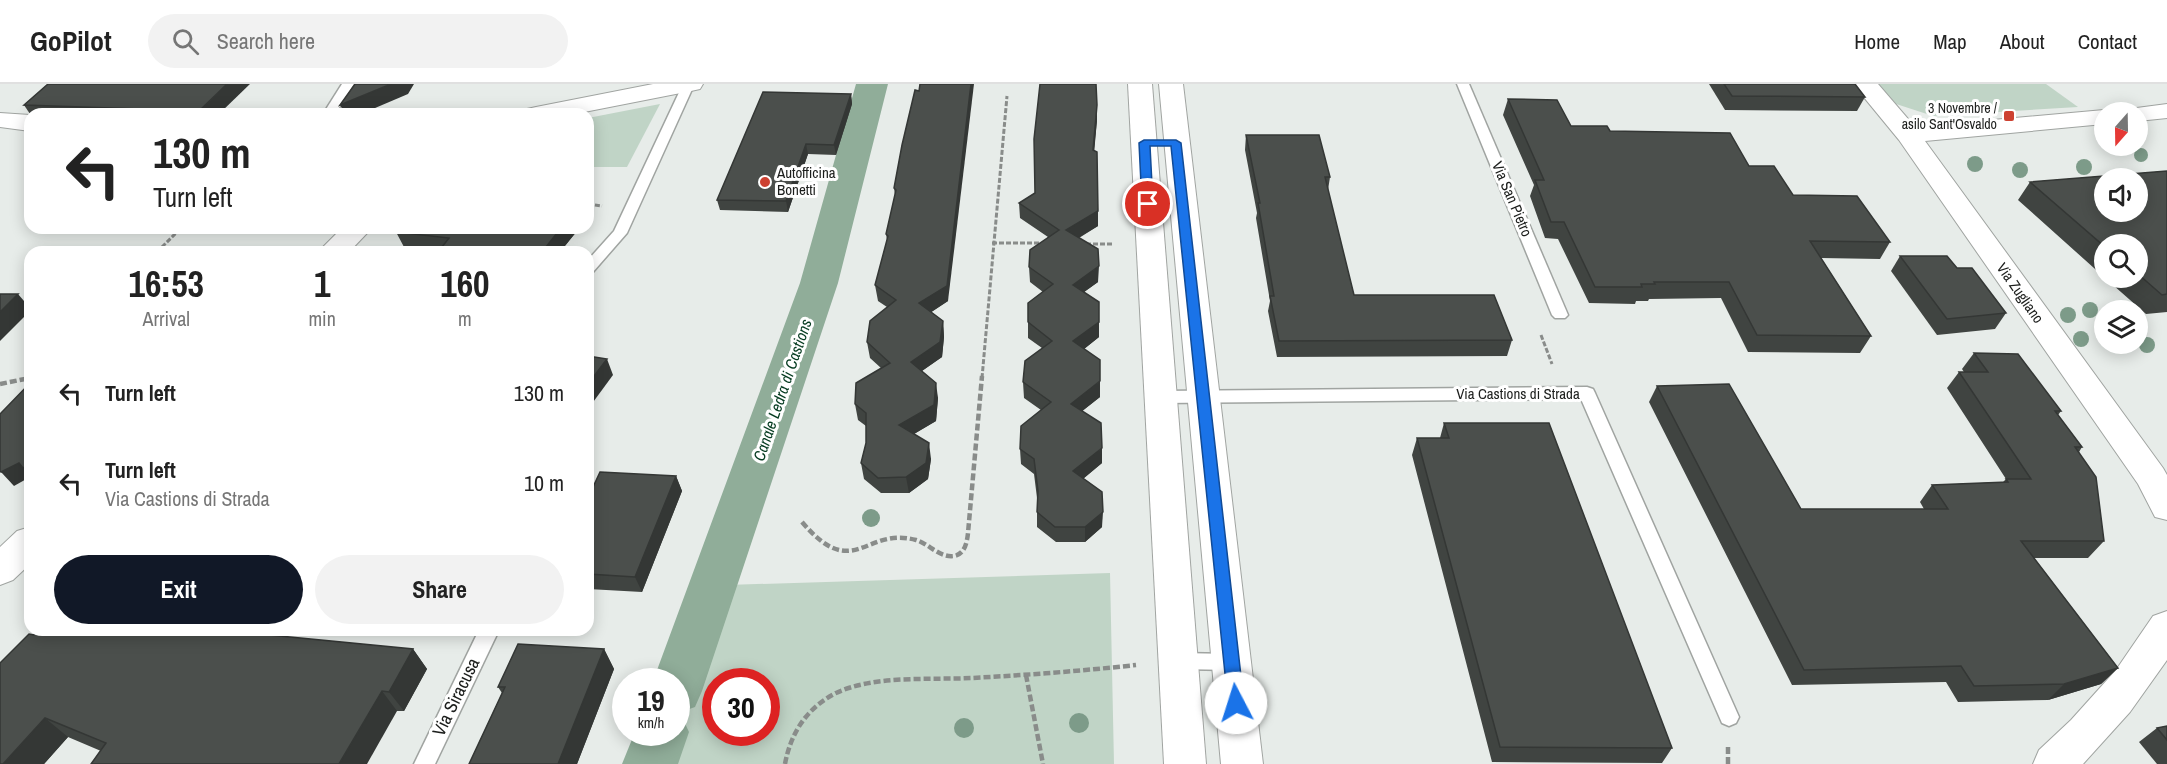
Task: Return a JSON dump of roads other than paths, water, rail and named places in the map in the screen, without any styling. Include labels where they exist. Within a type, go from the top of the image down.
[{"type":"street","points":[[567,108],[690,84]]},
{"type":"street","points":[[1140,84],[1160,143],[1204,396],[1242,764]]},
{"type":"street","points":[[1171,84],[1160,143],[1160,397],[1185,764]]},
{"type":"street","name":"Via Zugliano","points":[[1866,84],[1908,135],[2151,477],[2167,507]]},
{"type":"street","points":[[2148,113],[2167,111]]},
{"type":"street","points":[[1908,135],[2094,118]]},
{"type":"street","points":[[0,120],[24,122]]},
{"type":"street","points":[[338,246],[352,234]]},
{"type":"street","points":[[0,570],[24,547]]},
{"type":"street","points":[[2054,764],[2085,736],[2124,688],[2167,627]]},
{"type":"lane","points":[[333,108],[348,84]]},
{"type":"lane","points":[[594,262],[620,233],[690,84]]},
{"type":"lane","name":"Via San Pietro","points":[[1463,84],[1560,315]]},
{"type":"lane","name":"Via Castions di Strada","points":[[1160,397],[1587,393],[1729,717]]},
{"type":"lane","name":"Via Siracusa","points":[[424,764],[486,636]]},
{"type":"lane","points":[[1179,661],[1233,662]]},
{"type":"waterway","name":"Canale Ledra di Castions","points":[[684,668],[819,283],[872,84]]},
{"type":"waterway","name":"Canale Ledra di Castions","points":[[650,764],[657,746]]},
{"type":"place","name":"3 Novembre / asilo Sant'Osvaldo","points":[[2009,116]]},
{"type":"place","name":"Autofficina Bonetti","points":[[765,182]]}]
